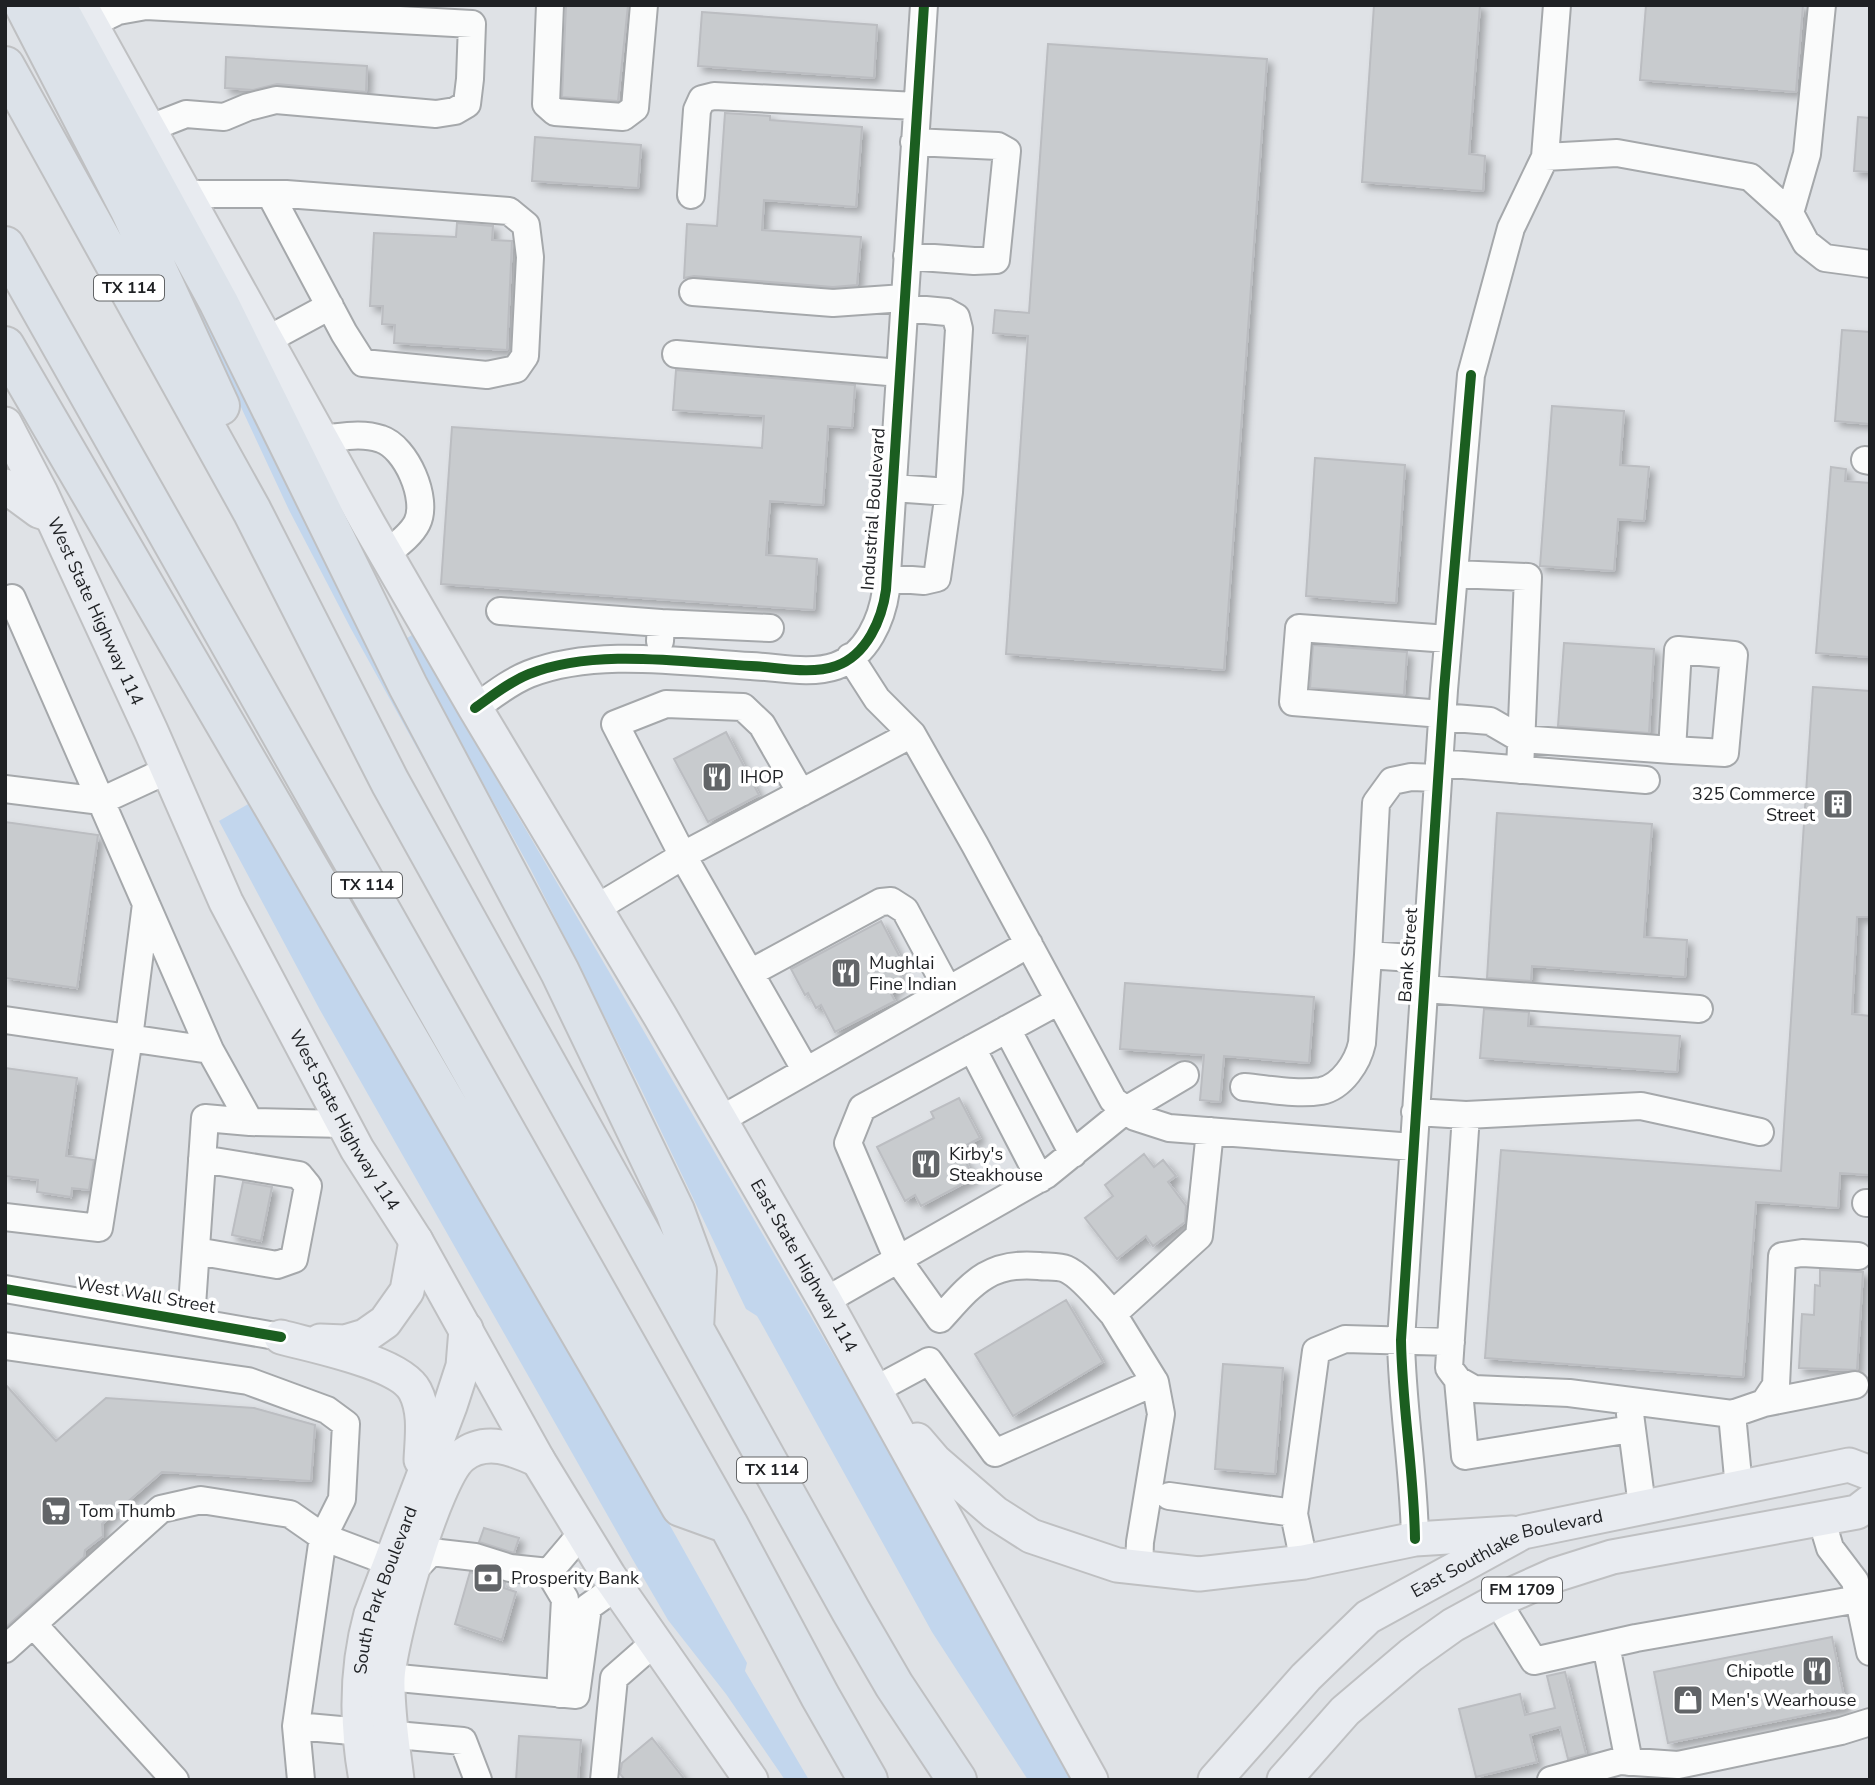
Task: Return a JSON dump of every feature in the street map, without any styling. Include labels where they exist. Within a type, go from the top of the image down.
[{"type":"highway","points":[[24,5],[130,210],[241,451],[252,511]]},
{"type":"highway","points":[[77,11],[59,10],[219,303],[408,687],[560,972],[679,1223],[697,1270],[694,1329]]},
{"type":"highway","name":"TX 114","points":[[5,66],[252,511],[390,782],[857,1622],[894,1685],[957,1780]]},
{"type":"highway","name":"TX 114","points":[[5,246],[729,1524],[820,1696],[868,1780]]},
{"type":"highway","points":[[5,346],[668,1487],[681,1507],[729,1524]]},
{"type":"main road","points":[[77,11],[150,128],[321,439],[475,708]]},
{"type":"main road","name":"West State Highway 114","points":[[5,424],[51,515],[226,902],[357,1149],[416,1241],[538,1460],[582,1533],[654,1643],[751,1780]]},
{"type":"main road","points":[[5,486],[32,506],[51,515]]},
{"type":"main road","name":"East State Highway 114","points":[[475,708],[825,1301],[1091,1780]]},
{"type":"main road","points":[[281,1337],[345,1342],[365,1336],[384,1322],[407,1291],[416,1241]]},
{"type":"main road","name":"South Park Boulevard","points":[[366,1780],[375,1733],[375,1676],[394,1638],[402,1567],[419,1491],[463,1366],[466,1329]]},
{"type":"main road","points":[[281,1337],[381,1354],[426,1382],[450,1406],[461,1422],[464,1437],[461,1456]]},
{"type":"main road","points":[[281,1337],[374,1363],[402,1375],[415,1391],[423,1423],[419,1491]]},
{"type":"main road","points":[[875,1390],[935,1461],[995,1513],[1031,1536],[1117,1566],[1199,1574],[1304,1562],[1415,1539],[1523,1532]]},
{"type":"main road","points":[[461,1456],[476,1448],[493,1445],[511,1448],[538,1460]]},
{"type":"main road","name":"South Park Boulevard","points":[[402,1567],[421,1544],[448,1474],[461,1456]]},
{"type":"main road","name":"East Southlake Boulevard","points":[[1215,1780],[1306,1677],[1368,1617],[1523,1532],[1849,1465],[1870,1473]]},
{"type":"main road","name":"East Southlake Boulevard","points":[[1283,1780],[1345,1711],[1411,1655],[1453,1625],[1497,1601],[1555,1576],[1612,1557],[1857,1512],[1870,1502]]},
{"type":"main road","points":[[1368,1617],[1399,1583],[1415,1539]]},
{"type":"main road","name":"South Park Boulevard","points":[[375,1733],[397,1780]]},
{"type":"street","points":[[550,5],[545,104],[555,112],[623,117],[635,108],[644,5]]},
{"type":"street","name":"Industrial Boulevard","points":[[475,708],[516,681],[553,666],[593,660],[659,660],[809,669],[836,666],[858,651],[872,633],[883,613],[887,578],[924,5]]},
{"type":"street","points":[[1557,5],[1545,157],[1616,153],[1750,177],[1790,213],[1806,243],[1825,258],[1870,264]]},
{"type":"street","points":[[1790,213],[1807,154],[1822,5]]},
{"type":"street","points":[[77,11],[118,11],[146,6],[472,24],[467,104],[456,111],[436,114],[275,100],[224,117],[186,114],[150,128]]},
{"type":"street","points":[[691,195],[697,110],[702,99],[714,96],[917,106]]},
{"type":"street","points":[[907,256],[996,260],[1007,151],[998,146],[914,142]]},
{"type":"street","name":"Bank Street","points":[[1415,1539],[1414,1495],[1402,1390],[1401,1339],[1438,770],[1471,375],[1510,228],[1545,157]]},
{"type":"street","points":[[186,194],[270,194],[509,211],[526,225],[530,257],[525,356],[516,369],[487,375],[363,363],[270,194]]},
{"type":"street","points":[[693,292],[833,303],[904,303],[947,312],[956,317],[959,329],[949,492],[937,578],[924,581],[887,578]]},
{"type":"street","points":[[267,340],[330,306]]},
{"type":"street","points":[[676,354],[900,373]]},
{"type":"street","points":[[321,439],[362,435],[394,444],[414,476],[421,508],[417,523],[386,554]]},
{"type":"street","points":[[893,488],[949,492]]},
{"type":"street","points":[[1454,573],[1528,577],[1520,770]]},
{"type":"street","points":[[5,628],[8,599]]},
{"type":"street","points":[[8,599],[102,802],[210,1050],[250,1122]]},
{"type":"street","points":[[500,611],[770,628]]},
{"type":"street","points":[[659,660],[661,623]]},
{"type":"street","points":[[1448,639],[1299,628],[1293,702],[1490,721],[1521,739],[1672,750]]},
{"type":"street","points":[[850,657],[877,699],[912,734],[1113,1100],[1135,1117],[1169,1128],[1413,1147]]},
{"type":"street","points":[[801,793],[762,724],[743,707],[666,704],[615,724],[683,856],[806,1070]]},
{"type":"street","points":[[596,909],[683,856],[912,734]]},
{"type":"street","points":[[5,789],[102,802],[168,770]]},
{"type":"street","points":[[1244,1087],[1323,1091],[1345,1077],[1359,1056],[1368,955],[1376,803],[1392,781],[1438,770],[1520,770],[1646,780]]},
{"type":"street","points":[[750,973],[881,902],[891,901],[905,910],[948,990]]},
{"type":"street","points":[[5,1217],[99,1228],[129,1038],[146,902]]},
{"type":"street","points":[[720,1119],[1029,944]]},
{"type":"street","points":[[1368,955],[1426,959]]},
{"type":"street","points":[[1424,989],[1699,1009]]},
{"type":"street","points":[[940,1319],[898,1260],[848,1143],[862,1108],[1059,1001]]},
{"type":"street","points":[[5,1020],[210,1050]]},
{"type":"street","points":[[1007,1030],[1073,1154]]},
{"type":"street","points":[[972,1048],[1040,1179]]},
{"type":"street","points":[[825,1301],[1040,1179],[1126,1110],[1185,1075]]},
{"type":"street","points":[[1415,1112],[1466,1115],[1641,1106],[1760,1132]]},
{"type":"street","points":[[1466,1115],[1449,1368],[1458,1380],[1474,1388],[1569,1393],[1732,1414],[1764,1403],[1856,1385]]},
{"type":"street","points":[[191,1320],[205,1118],[345,1124]]},
{"type":"street","points":[[1113,1314],[1199,1236],[1210,1131]]},
{"type":"street","points":[[196,1251],[277,1265],[295,1259],[308,1186],[299,1175],[202,1159]]},
{"type":"street","points":[[1764,1403],[1776,1385],[1782,1256],[1802,1253],[1858,1256]]},
{"type":"street","points":[[875,1390],[929,1361],[940,1319],[973,1283],[1000,1268],[1026,1265],[1066,1268],[1086,1284],[1113,1314],[1155,1382],[1161,1414],[1140,1542],[1139,1568]]},
{"type":"street","name":"West Wall Street","points":[[5,1289],[281,1337]]},
{"type":"street","points":[[1304,1562],[1294,1513],[1316,1351],[1345,1339],[1451,1342]]},
{"type":"street","points":[[5,1346],[248,1381],[327,1410],[346,1423],[342,1499],[323,1537],[296,1726],[301,1780]]},
{"type":"street","points":[[929,1361],[995,1453],[1155,1382]]},
{"type":"street","points":[[1458,1380],[1465,1456],[1631,1429]]},
{"type":"street","points":[[1629,1401],[1642,1506]]},
{"type":"street","points":[[1732,1414],[1740,1488]]},
{"type":"street","points":[[1170,1496],[1294,1513]]},
{"type":"street","points":[[5,1648],[161,1510],[201,1500],[290,1514],[323,1537],[402,1567],[431,1552],[475,1558],[510,1568],[549,1572]]},
{"type":"street","points":[[1821,1518],[1830,1548],[1864,1597],[1870,1652]]},
{"type":"street","points":[[549,1572],[582,1533]]},
{"type":"street","points":[[549,1572],[565,1599],[568,1695]]},
{"type":"street","points":[[568,1695],[589,1607],[617,1587]]},
{"type":"street","points":[[1497,1601],[1534,1661],[1864,1597]]},
{"type":"street","points":[[33,1624],[175,1780]]},
{"type":"street","points":[[604,1780],[614,1678],[654,1643]]},
{"type":"street","points":[[1606,1645],[1629,1762]]},
{"type":"street","points":[[375,1676],[568,1695]]},
{"type":"street","points":[[1551,1780],[1620,1761],[1678,1765],[1841,1731],[1870,1721]]},
{"type":"street","points":[[296,1726],[463,1741],[478,1780]]},
{"type":"shaded area","points":[[156,201],[538,967],[350,627],[289,510],[161,236]]},
{"type":"shaded area","points":[[412,635],[1068,1756],[1078,1780],[1028,1780],[932,1632],[760,1321],[746,1309],[641,1089],[531,870],[404,640]]},
{"type":"shaded area","points":[[250,803],[561,1331],[747,1663],[745,1671],[809,1780],[785,1780],[726,1694],[668,1620],[633,1560],[320,1010],[219,821]]},
{"type":"building","points":[[566,5],[628,5],[618,101],[562,97]]},
{"type":"building","points":[[1374,5],[1480,5],[1469,154],[1485,156],[1483,191],[1362,182]]},
{"type":"building","points":[[1646,5],[1803,5],[1796,92],[1640,80]]},
{"type":"building","points":[[702,12],[877,25],[874,78],[698,66]]},
{"type":"building","points":[[1048,44],[1267,59],[1224,670],[1006,654],[1028,336],[993,333],[995,310],[1029,313]]},
{"type":"building","points":[[226,57],[367,66],[366,92],[277,84],[253,90],[225,88]]},
{"type":"building","points":[[725,113],[770,116],[770,120],[862,127],[856,207],[764,200],[762,230],[861,237],[857,285],[833,287],[694,276],[684,278],[687,224],[717,226]]},
{"type":"building","points":[[1858,117],[1870,118],[1870,172],[1854,171]]},
{"type":"building","points":[[535,137],[641,145],[638,188],[532,181]]},
{"type":"building","points":[[457,223],[493,226],[492,240],[512,241],[507,350],[394,343],[395,325],[382,324],[383,306],[370,306],[374,233],[456,237]]},
{"type":"building","points":[[1842,330],[1870,332],[1870,424],[1835,421]]},
{"type":"building","points":[[676,370],[855,385],[852,428],[828,426],[823,505],[770,501],[766,555],[817,559],[814,610],[441,584],[452,427],[762,448],[764,416],[673,410]]},
{"type":"building","points":[[1552,406],[1624,411],[1620,465],[1649,467],[1644,521],[1618,519],[1614,571],[1540,566]]},
{"type":"building","points":[[1315,458],[1405,465],[1396,603],[1306,596]]},
{"type":"building","points":[[1831,467],[1846,469],[1845,481],[1870,483],[1870,657],[1816,653]]},
{"type":"building","points":[[1564,643],[1654,649],[1649,733],[1558,726]]},
{"type":"building","points":[[1313,645],[1407,652],[1404,695],[1310,688]]},
{"type":"building","points":[[1813,687],[1870,691],[1870,917],[1857,917],[1852,1014],[1870,1016],[1870,1175],[1840,1173],[1838,1208],[1756,1202],[1743,1377],[1485,1358],[1501,1150],[1781,1171]]},
{"type":"building","name":"IHOP","points":[[726,732],[759,795],[708,822],[674,759]]},
{"type":"building","points":[[1497,813],[1652,824],[1644,937],[1687,940],[1685,977],[1532,966],[1531,981],[1487,978]]},
{"type":"building","points":[[5,822],[98,835],[77,988],[5,978]]},
{"type":"building","name":"Mughlai Fine Indian","points":[[881,921],[904,965],[896,969],[901,977],[896,980],[900,987],[890,992],[895,1001],[835,1032],[821,1005],[816,1008],[808,993],[805,995],[791,969]]},
{"type":"building","points":[[1125,983],[1314,997],[1309,1063],[1224,1056],[1220,1102],[1200,1100],[1204,1055],[1120,1049]]},
{"type":"building","points":[[1484,1009],[1529,1012],[1528,1026],[1680,1036],[1677,1072],[1480,1058]]},
{"type":"building","points":[[5,1068],[77,1078],[66,1156],[94,1160],[89,1190],[72,1188],[71,1197],[37,1192],[38,1180],[5,1176]]},
{"type":"building","name":"Kirby's Steakhouse","points":[[959,1098],[980,1138],[959,1149],[974,1178],[921,1206],[915,1195],[905,1201],[877,1147],[934,1118],[931,1112]]},
{"type":"building","points":[[1144,1154],[1154,1167],[1163,1160],[1176,1176],[1168,1182],[1186,1206],[1185,1222],[1153,1246],[1146,1236],[1117,1259],[1085,1218],[1113,1196],[1105,1185]]},
{"type":"building","points":[[243,1182],[272,1187],[261,1241],[232,1235]]},
{"type":"building","points":[[1820,1270],[1863,1272],[1857,1370],[1799,1368],[1802,1314],[1814,1315],[1815,1285],[1820,1286]]},
{"type":"building","points":[[1066,1300],[1103,1362],[1013,1416],[975,1354]]},
{"type":"building","points":[[1223,1364],[1283,1368],[1275,1474],[1215,1469]]},
{"type":"building","points":[[5,1384],[56,1441],[106,1398],[254,1408],[315,1425],[311,1481],[162,1472],[102,1524],[103,1536],[85,1550],[84,1557],[5,1628]]},
{"type":"building","points":[[484,1528],[519,1538],[514,1553],[479,1542]]},
{"type":"building","points":[[470,1572],[505,1583],[504,1588],[516,1592],[502,1640],[455,1624]]},
{"type":"building","points":[[1832,1637],[1846,1707],[1668,1743],[1654,1672]]},
{"type":"building","points":[[1565,1672],[1586,1754],[1568,1759],[1560,1727],[1530,1735],[1537,1762],[1476,1777],[1459,1709],[1520,1694],[1525,1715],[1555,1708],[1547,1676]]},
{"type":"building","points":[[519,1736],[581,1740],[578,1780],[516,1780]]},
{"type":"building","points":[[652,1738],[685,1780],[625,1780],[620,1774],[622,1763]]},
{"type":"cycle path","points":[[475,708],[529,674],[582,661],[639,659],[815,670],[847,661],[871,635],[881,613],[886,590],[924,5]]},
{"type":"cycle path","points":[[1415,1539],[1401,1340],[1444,690],[1471,375]]},
{"type":"cycle path","points":[[5,1289],[281,1337]]},
{"type":"place","name":"IHOP","points":[[717,777]]},
{"type":"place","name":"325 Commerce Street","points":[[1838,804]]},
{"type":"place","name":"Mughlai Fine Indian","points":[[846,973]]},
{"type":"place","name":"Kirby's Steakhouse","points":[[926,1164]]},
{"type":"place","name":"Tom Thumb","points":[[56,1511]]},
{"type":"place","name":"Prosperity Bank","points":[[488,1578]]},
{"type":"place","name":"Chipotle","points":[[1817,1671]]},
{"type":"place","name":"Men's Wearhouse","points":[[1688,1700]]}]
